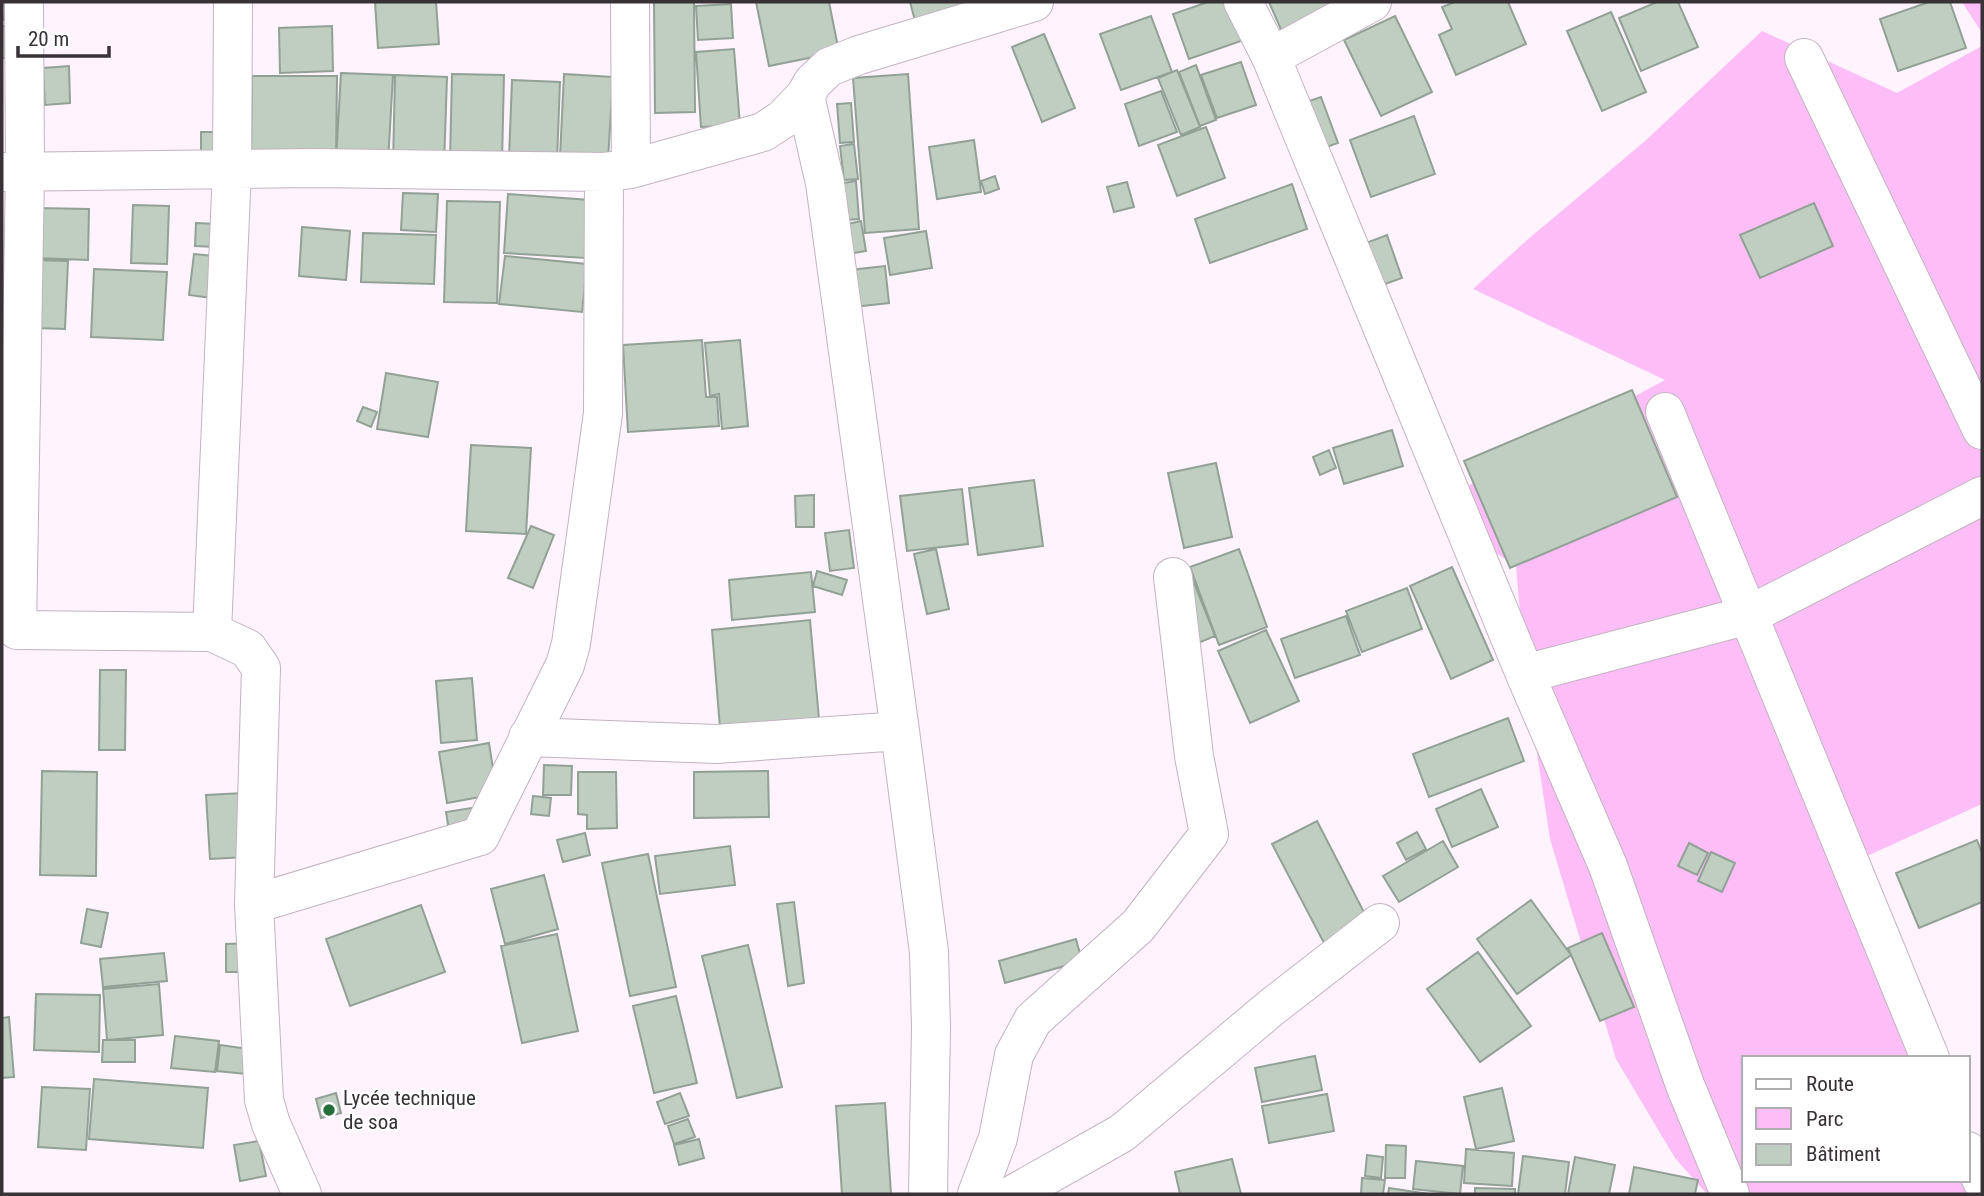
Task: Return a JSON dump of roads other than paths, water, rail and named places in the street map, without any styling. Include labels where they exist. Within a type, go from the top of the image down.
[{"type":"street","points":[[24,2],[13,172],[18,630],[212,632],[248,649],[261,668],[254,904],[264,1100],[271,1124],[302,1194]]},
{"type":"street","points":[[212,632],[233,170],[233,2]]},
{"type":"street","points":[[254,904],[480,836],[565,665],[582,574],[603,413],[630,2]]},
{"type":"street","points":[[13,172],[316,168],[618,171],[763,132],[783,119],[829,67],[1034,2]]},
{"type":"street","points":[[1242,2],[1271,57],[1525,674],[1608,866],[1685,1085],[1730,1194]]},
{"type":"street","points":[[1271,57],[1372,2]]},
{"type":"street","points":[[1804,58],[1982,430]]},
{"type":"street","points":[[806,96],[825,183],[929,953],[931,1028],[928,1194]]},
{"type":"street","points":[[1665,412],[1929,1056]]},
{"type":"street","points":[[1525,674],[1749,615],[1982,496]]},
{"type":"street","points":[[977,1194],[998,1138],[1014,1055],[1033,1020],[1138,926],[1209,834],[1194,757],[1174,577]]},
{"type":"street","points":[[528,737],[716,744],[900,731]]},
{"type":"street","points":[[1014,1194],[1122,1133],[1272,1007],[1380,923]]},
{"type":"street","points":[[1970,1155],[1982,1181]]},
{"type":"place","name":"Lycée technique de soa","points":[[329,1110]]}]
